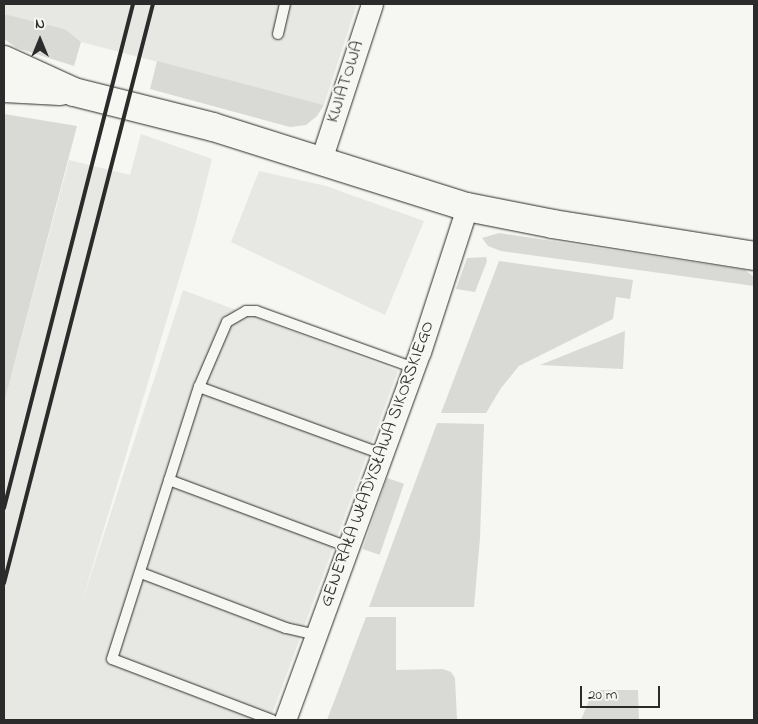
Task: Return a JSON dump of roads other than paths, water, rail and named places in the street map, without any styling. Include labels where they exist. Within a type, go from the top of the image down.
[{"type":"main road","points":[[4,60],[74,92],[213,127],[467,207],[552,224],[754,256]]},
{"type":"main road","points":[[4,88],[74,92]]},
{"type":"street","name":"KWIATOWA","points":[[321,160],[372,4]]},
{"type":"street","name":"GENERAŁA WŁADYSŁAWA SIKORSKIEGO","points":[[285,720],[414,368],[456,246],[467,207]]},
{"type":"lane","points":[[278,34],[285,4]]},
{"type":"lane","points":[[272,720],[112,659],[199,387],[228,322],[246,311],[256,310],[414,368]]},
{"type":"lane","points":[[199,387],[382,454]]},
{"type":"lane","points":[[169,480],[348,547]]},
{"type":"lane","points":[[141,573],[286,628],[316,636]]},
{"type":"railway","points":[[4,508],[133,4]]},
{"type":"railway","points":[[4,583],[153,4]]}]
